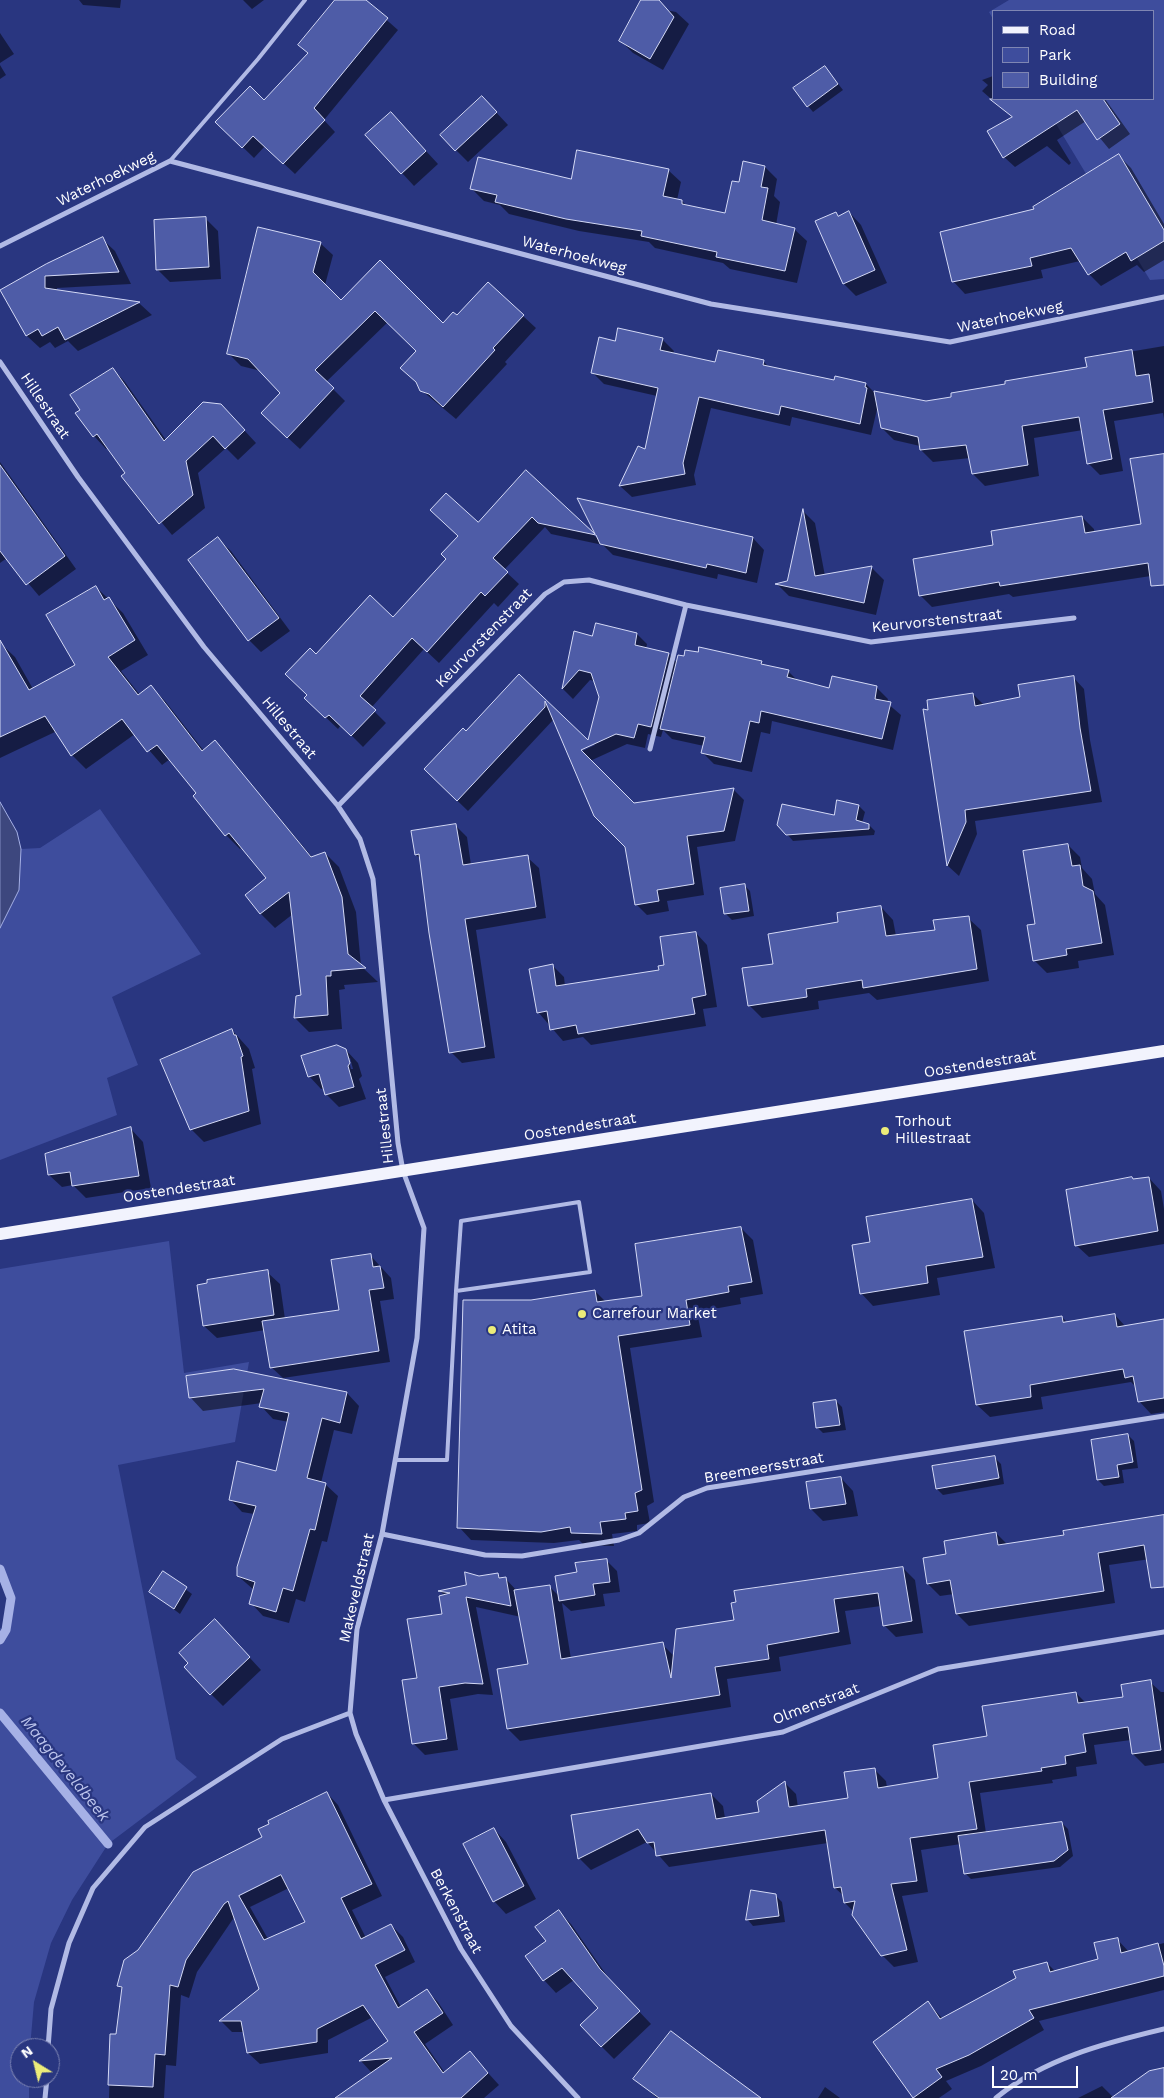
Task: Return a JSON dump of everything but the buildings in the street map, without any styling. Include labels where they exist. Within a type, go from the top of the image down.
[{"type":"main road","name":"Oostendestraat","points":[[0,1234],[1164,1052]]},
{"type":"street","name":"Waterhoekweg","points":[[0,246],[170,161],[711,304],[950,342],[1164,297]]},
{"type":"street","name":"Hillestraat","points":[[0,362],[78,478],[204,646],[338,806],[360,839],[373,879],[403,1170]]},
{"type":"street","name":"Keurvorstenstraat","points":[[338,806],[545,594],[564,582],[589,580],[686,605],[871,642],[1074,618]]},
{"type":"street","points":[[650,749],[686,605]]},
{"type":"street","name":"Makeveldstraat","points":[[350,1713],[357,1630],[382,1534],[417,1338],[424,1228],[403,1170]]},
{"type":"street","name":"Breemeersstraat","points":[[382,1534],[485,1555],[522,1556],[626,1538],[639,1533],[684,1498],[707,1488],[1164,1416]]},
{"type":"street","name":"Olmenstraat","points":[[384,1800],[783,1732],[938,1669],[1164,1632]]},
{"type":"street","points":[[49,2038],[51,2009],[73,1934],[93,1888],[145,1827],[282,1739],[350,1713]]},
{"type":"street","name":"Berkenstraat","points":[[350,1713],[356,1734],[384,1800],[461,1949],[511,2026],[578,2098]]},
{"type":"street","points":[[996,2098],[1018,2080],[1100,2044],[1164,2029]]},
{"type":"lane","points":[[170,161],[258,59],[305,0]]},
{"type":"lane","points":[[395,1460],[447,1460],[456,1291],[462,1221],[579,1202],[590,1272],[456,1291]]},
{"type":"green space","points":[[1009,0],[1164,0],[1164,279],[1150,280],[1042,100],[1154,100],[1154,10],[992,10]]},
{"type":"green space","points":[[100,809],[201,954],[112,997],[138,1065],[107,1078],[117,1115],[0,1160],[0,928],[19,890],[21,849],[40,848]]},
{"type":"green space","points":[[169,1241],[184,1373],[249,1362],[235,1442],[118,1465],[176,1759],[197,1777],[108,1844],[72,1900],[51,1943],[34,2002],[31,2038],[10,2038],[10,2088],[29,2088],[29,2098],[0,2098],[0,1628],[6,1630],[11,1598],[0,1569],[0,1269]]},
{"type":"shaded area","points":[[0,802],[17,832],[21,849],[19,890],[0,928]]},
{"type":"waterway","name":"Maagdeveldbeek","points":[[0,1569],[11,1598],[6,1630],[0,1640]]},
{"type":"waterway","name":"Maagdeveldbeek","points":[[0,1713],[108,1844]]},
{"type":"place","name":"Torhout Hillestraat","points":[[885,1131]]},
{"type":"place","name":"Carrefour Market","points":[[582,1314]]},
{"type":"place","name":"Atita","points":[[492,1330]]}]
